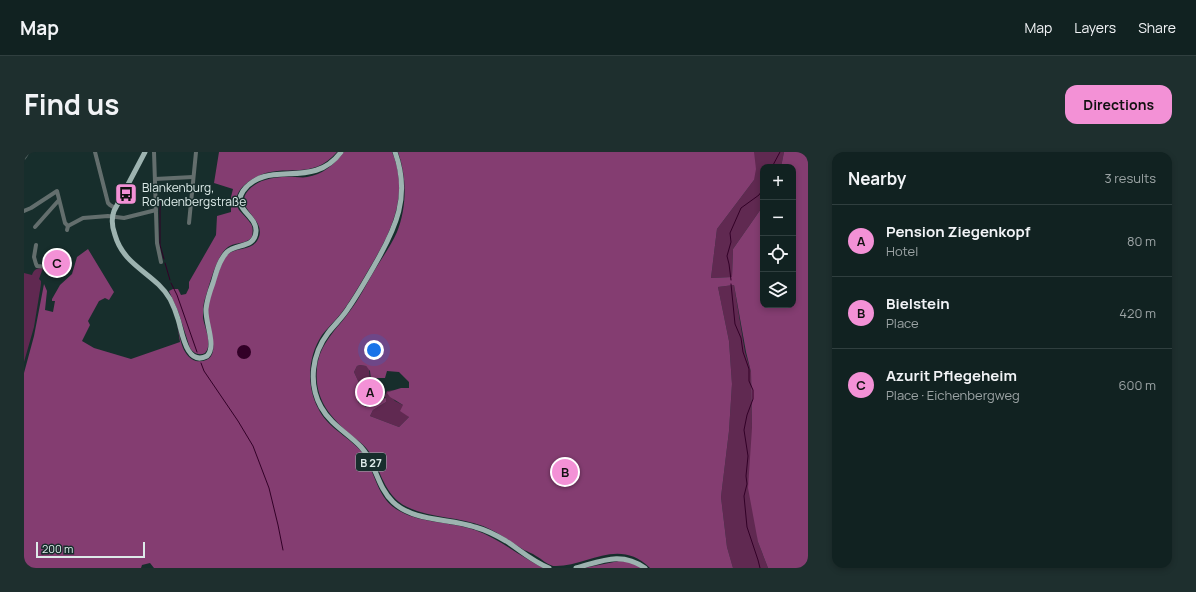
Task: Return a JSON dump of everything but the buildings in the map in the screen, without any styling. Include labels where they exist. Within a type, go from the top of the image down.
[{"type":"main road","points":[[144,152],[115,208],[112,217],[114,233],[122,251],[134,264],[162,288],[169,297],[175,310],[188,350],[194,356],[199,358],[205,357],[210,353],[211,347],[206,318],[206,303],[219,266],[227,252],[235,247],[251,243],[256,233],[255,223],[240,204],[243,191],[252,183],[266,176],[276,174],[305,173],[320,169],[332,161],[341,152]]},
{"type":"main road","name":"B 27","points":[[395,152],[402,184],[397,221],[388,242],[355,298],[325,338],[318,350],[314,371],[314,384],[317,398],[330,420],[364,451],[371,462],[384,491],[396,504],[415,515],[464,524],[484,530],[506,541],[536,562],[549,568]]},
{"type":"main road","points":[[576,568],[619,558],[630,560],[645,568]]},
{"type":"street","points":[[24,158],[28,152]]},
{"type":"street","points":[[95,152],[108,203],[115,208]]},
{"type":"street","points":[[154,152],[157,243],[161,262]]},
{"type":"street","points":[[189,223],[196,152]]},
{"type":"street","points":[[155,179],[194,177]]},
{"type":"street","points":[[24,211],[57,191],[67,228],[83,218],[124,218],[156,210]]},
{"type":"street","points":[[35,227],[59,200]]},
{"type":"street","points":[[36,245],[34,257],[37,266],[48,266]]},
{"type":"shaded area","points":[[219,152],[337,152],[327,161],[308,169],[277,171],[256,177],[243,186],[240,190],[236,200],[237,205],[239,210],[252,225],[252,236],[245,242],[228,247],[216,264],[203,306],[203,318],[208,336],[208,345],[205,353],[198,354],[194,353],[190,348],[178,311],[169,291],[178,289],[181,295],[186,294],[189,288],[189,282],[216,235],[217,216],[231,212],[231,197],[233,189],[214,183]]},
{"type":"shaded area","points":[[344,152],[392,152],[397,168],[399,183],[398,198],[396,213],[391,227],[377,255],[344,309],[317,343],[311,361],[310,380],[314,399],[318,408],[332,426],[360,450],[369,465],[379,489],[389,503],[396,509],[405,514],[424,520],[475,530],[493,538],[543,568],[154,568],[150,563],[142,565],[141,568],[24,568],[24,373],[34,336],[44,284],[47,291],[45,310],[53,312],[55,301],[52,301],[52,299],[60,285],[72,274],[77,257],[88,249],[114,292],[109,300],[105,298],[99,301],[88,321],[90,325],[82,341],[94,348],[131,359],[180,342],[177,323],[180,339],[187,355],[196,361],[205,360],[211,357],[213,351],[208,307],[213,288],[224,259],[227,255],[234,251],[247,248],[254,244],[260,234],[256,221],[245,204],[244,198],[247,192],[251,187],[269,179],[283,177],[306,177],[318,174],[337,161]]},
{"type":"shaded area","points":[[398,152],[754,152],[756,169],[754,180],[717,229],[711,278],[732,277],[733,249],[760,210],[760,308],[796,308],[796,164],[782,164],[784,152],[808,152],[808,568],[768,568],[758,542],[748,488],[752,428],[751,372],[734,285],[718,287],[729,341],[732,384],[729,431],[721,497],[727,547],[733,568],[650,568],[638,559],[626,554],[614,554],[577,563],[553,566],[488,528],[462,520],[417,511],[399,502],[385,485],[368,450],[336,420],[324,406],[318,388],[317,368],[318,359],[329,337],[356,302],[397,232],[403,212],[405,192],[403,172]],"holes":[[[360,365],[366,366],[370,371],[371,380],[385,378],[387,371],[399,372],[409,382],[409,388],[401,388],[387,393],[390,397],[403,405],[400,411],[409,417],[399,427],[370,416],[373,410],[386,402],[386,398],[374,405],[366,407],[358,402],[359,398],[356,387],[360,385],[354,372],[357,366]]]},
{"type":"shaded area","points":[[754,152],[784,152],[782,164],[760,164],[760,210],[733,249],[732,277],[711,278],[717,229],[754,180]]},
{"type":"shaded area","points":[[43,268],[39,279],[41,284],[34,327],[24,362],[24,273],[32,275],[36,269]]},
{"type":"shaded area","points":[[734,285],[745,352],[751,372],[752,428],[758,542],[768,568],[733,568],[727,547],[721,497],[729,431],[732,384],[729,341],[718,287]]},
{"type":"shaded area","points":[[244,345],[249,347],[251,352],[249,357],[244,359],[239,357],[237,352],[239,347]]},
{"type":"shaded area","points":[[357,366],[366,366],[369,369],[370,379],[366,380],[360,385],[354,372]]},
{"type":"shaded area","points":[[395,390],[388,392],[395,401],[403,405],[409,417],[399,427],[370,416],[373,410],[386,402],[386,398],[384,397],[387,391]]},
{"type":"shaded area","points":[[619,561],[629,562],[642,568],[584,568]]},
{"type":"waterway","points":[[774,164],[780,152]]},
{"type":"waterway","points":[[731,280],[727,256],[731,242],[730,233],[741,208],[760,194]]},
{"type":"waterway","points":[[160,200],[160,245],[164,259]]},
{"type":"waterway","points":[[165,263],[170,280]]},
{"type":"waterway","points":[[171,283],[177,295],[197,352]]},
{"type":"waterway","points":[[731,284],[735,324],[741,338],[743,352],[749,369],[749,381],[753,390],[753,399],[747,415],[744,430],[748,456],[746,476],[747,484],[744,496],[747,527],[760,568]]},
{"type":"waterway","points":[[201,363],[204,371],[253,446],[269,488],[283,550]]},
{"type":"place","name":"Blankenburg, Rohdenbergstraße","points":[[126,194]]},
{"type":"place","name":"Azurit Pflegeheim","points":[[57,263]]},
{"type":"place","name":"Pension Ziegenkopf","points":[[370,392]]},
{"type":"place","name":"Bielstein","points":[[565,472]]}]
